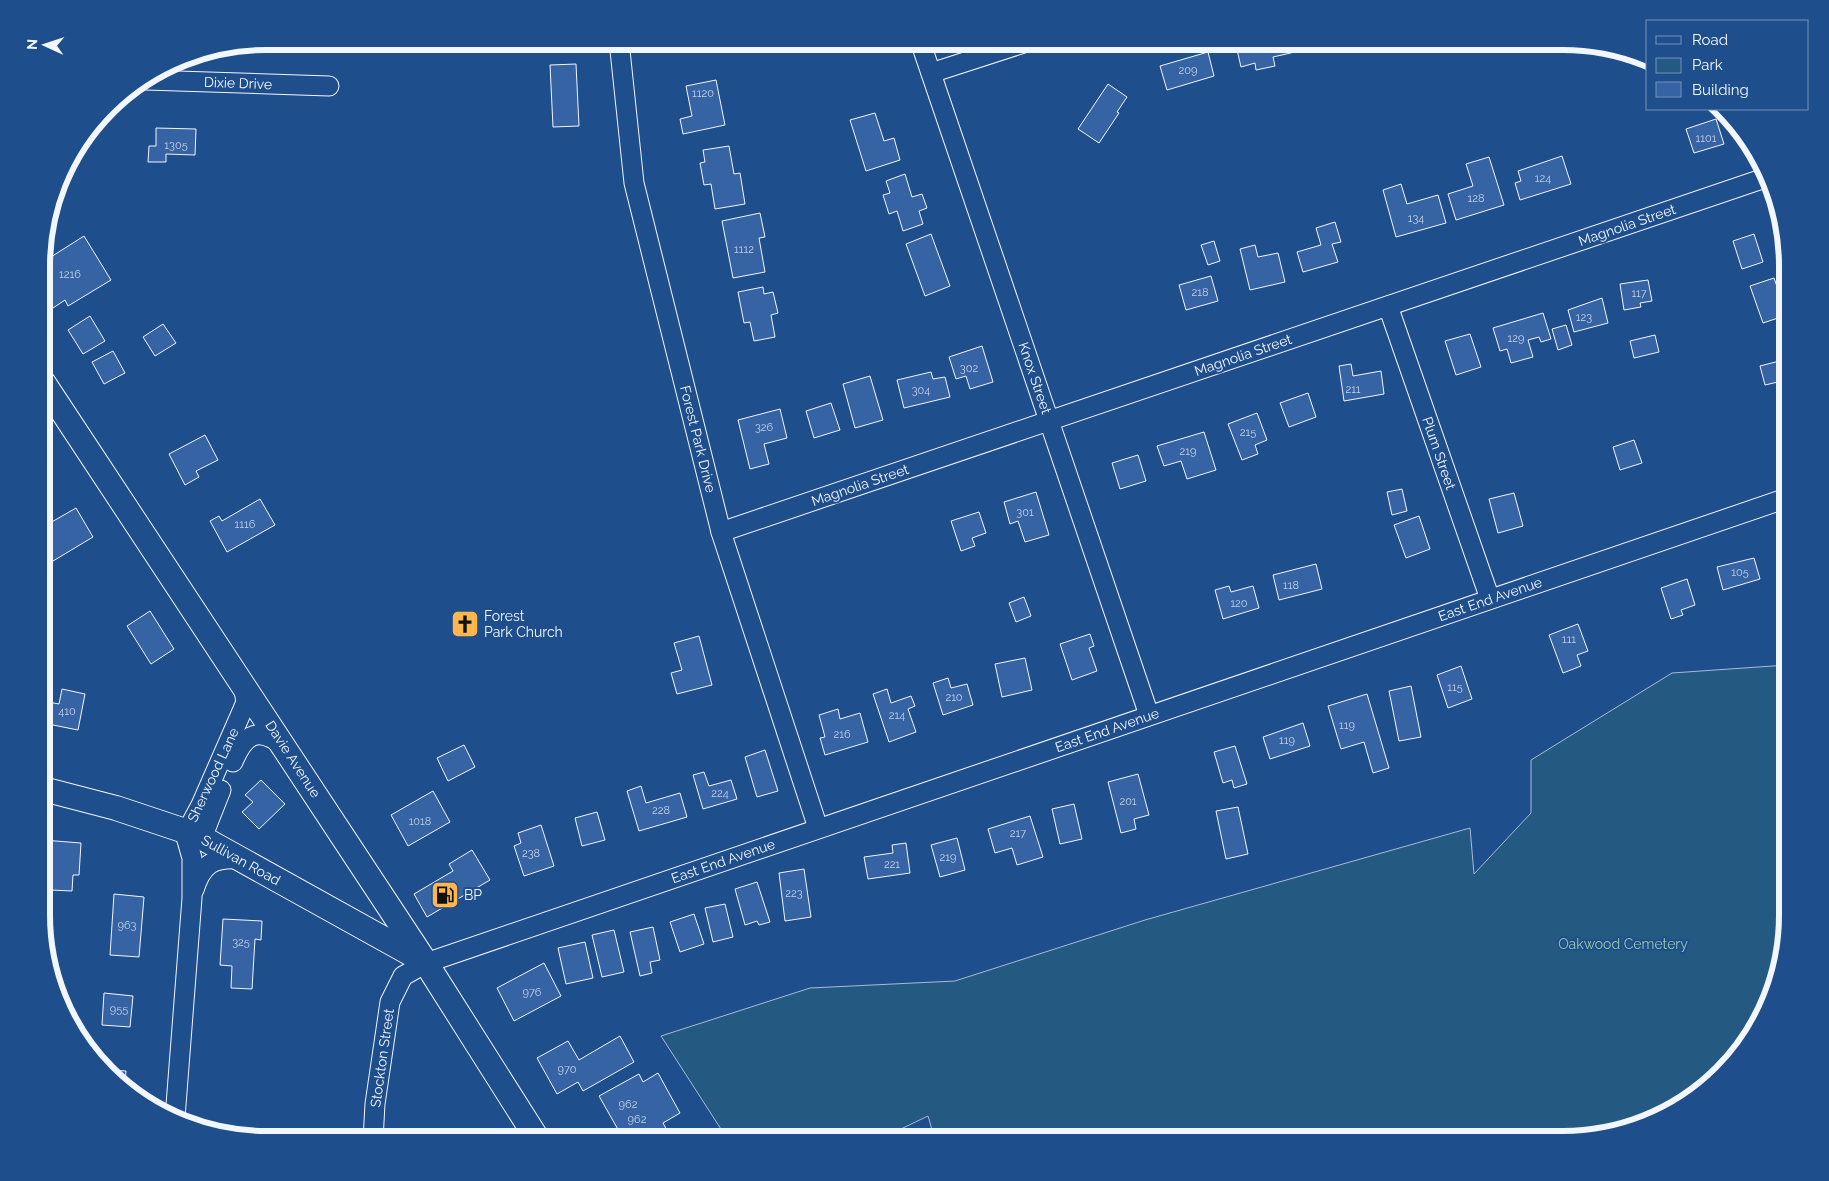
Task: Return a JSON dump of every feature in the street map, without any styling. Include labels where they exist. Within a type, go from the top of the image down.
[{"type":"main road","name":"Davie Avenue","points":[[50,393],[426,963],[532,1131]]},
{"type":"main road","name":"Sullivan Road","points":[[50,791],[116,808],[194,834],[426,963]]},
{"type":"street","name":"Forest Park Drive","points":[[620,50],[634,183],[721,532],[818,828]]},
{"type":"street","name":"Knox Street","points":[[923,50],[1149,715]]},
{"type":"street","points":[[931,73],[1002,50]]},
{"type":"street","name":"Dixie Drive","points":[[156,80],[329,86]]},
{"type":"street","name":"Magnolia Street","points":[[721,532],[1761,179]]},
{"type":"street","name":"Plum Street","points":[[1388,306],[1490,599]]},
{"type":"street","name":"East End Avenue","points":[[426,963],[1779,501]]},
{"type":"street","name":"Sherwood Lane","points":[[194,834],[201,805],[244,709],[246,702],[242,683]]},
{"type":"street","name":"Sherwood Lane","points":[[175,1111],[192,898],[192,858],[186,837],[194,834],[243,742],[255,736],[265,736],[276,740],[285,748]]},
{"type":"street","name":"Sherwood Lane","points":[[192,898],[200,873],[207,866],[220,859],[240,859]]},
{"type":"street","name":"Stockton Street","points":[[374,1131],[375,1104],[390,1002],[404,976],[426,963]]},
{"type":"green space","name":"Oakwood Cemetery","points":[[1779,666],[1779,929],[1775,957],[1768,984],[1763,998],[1743,1035],[1716,1068],[1683,1095],[1646,1115],[1619,1124],[1577,1131],[932,1131],[928,1116],[897,1131],[722,1131],[661,1036],[810,988],[955,981],[1145,920],[1470,828],[1474,874],[1531,813],[1531,760],[1672,673]]},
{"type":"building","points":[[1237,50],[1295,50],[1295,52],[1273,57],[1275,66],[1256,70],[1255,63],[1241,67]]},
{"type":"building","points":[[1208,52],[1214,76],[1167,90],[1160,66]]},
{"type":"building","points":[[576,64],[579,126],[553,127],[550,65]]},
{"type":"building","points":[[716,80],[725,125],[683,134],[680,119],[692,116],[686,86]]},
{"type":"building","points":[[1108,84],[1127,97],[1099,143],[1078,129]]},
{"type":"building","points":[[875,113],[884,141],[894,138],[900,160],[866,171],[850,120]]},
{"type":"building","points":[[1716,119],[1724,144],[1694,153],[1686,129]]},
{"type":"building","points":[[156,128],[196,129],[195,155],[166,154],[166,162],[148,162],[149,146],[156,146]]},
{"type":"building","points":[[729,146],[734,174],[740,173],[745,204],[715,209],[711,184],[704,185],[700,163],[705,162],[703,150]]},
{"type":"building","points":[[1562,156],[1571,184],[1520,200],[1515,183],[1521,181],[1518,171]]},
{"type":"building","points":[[1489,157],[1504,205],[1456,220],[1448,194],[1473,186],[1466,164]]},
{"type":"building","points":[[905,174],[912,197],[922,194],[927,208],[919,211],[923,224],[903,231],[897,211],[889,214],[883,195],[890,193],[886,181]]},
{"type":"building","points":[[1401,184],[1407,204],[1438,195],[1446,223],[1396,237],[1383,190]]},
{"type":"building","points":[[760,213],[765,237],[759,238],[765,272],[733,278],[722,221]]},
{"type":"building","points":[[1335,222],[1341,242],[1332,244],[1338,262],[1303,272],[1297,252],[1321,245],[1316,228]]},
{"type":"building","points":[[931,234],[950,286],[925,296],[906,244]]},
{"type":"building","points":[[1754,234],[1763,262],[1742,269],[1733,241]]},
{"type":"building","points":[[84,236],[111,280],[68,306],[65,300],[50,310],[50,258]]},
{"type":"building","points":[[1214,241],[1220,261],[1208,265],[1201,245]]},
{"type":"building","points":[[1255,245],[1258,257],[1278,253],[1285,282],[1250,290],[1240,249]]},
{"type":"building","points":[[1211,276],[1218,301],[1186,310],[1179,285]]},
{"type":"building","points":[[1774,278],[1779,292],[1779,318],[1763,323],[1750,286]]},
{"type":"building","points":[[1648,280],[1652,301],[1640,303],[1641,307],[1624,310],[1620,284]]},
{"type":"building","points":[[763,287],[764,294],[773,292],[778,313],[771,315],[775,337],[754,341],[750,322],[744,323],[738,292]]},
{"type":"building","points":[[1602,298],[1608,323],[1574,332],[1568,310]]},
{"type":"building","points":[[1543,313],[1551,339],[1541,342],[1539,337],[1528,340],[1533,357],[1511,363],[1507,349],[1500,351],[1493,328]]},
{"type":"building","points":[[90,316],[105,341],[83,354],[68,330]]},
{"type":"building","points":[[163,324],[176,343],[155,356],[143,337]]},
{"type":"building","points":[[1566,325],[1572,345],[1558,350],[1552,329]]},
{"type":"building","points":[[1470,334],[1481,367],[1456,375],[1445,341]]},
{"type":"building","points":[[1655,335],[1659,352],[1634,358],[1630,341]]},
{"type":"building","points":[[982,346],[993,382],[970,389],[966,376],[956,379],[949,357]]},
{"type":"building","points":[[113,351],[125,373],[104,384],[92,362]]},
{"type":"building","points":[[1779,361],[1779,385],[1778,382],[1765,385],[1760,366]]},
{"type":"building","points":[[1351,364],[1353,376],[1381,371],[1384,394],[1344,401],[1339,366]]},
{"type":"building","points":[[931,372],[933,379],[945,377],[950,397],[904,408],[897,380]]},
{"type":"building","points":[[870,376],[883,420],[855,428],[843,384]]},
{"type":"building","points":[[1308,393],[1316,417],[1289,427],[1280,403]]},
{"type":"building","points":[[831,403],[840,430],[814,438],[806,411]]},
{"type":"building","points":[[780,409],[787,438],[764,444],[769,464],[750,469],[738,420]]},
{"type":"building","points":[[1257,413],[1267,440],[1255,445],[1258,454],[1242,460],[1228,424]]},
{"type":"building","points":[[1204,432],[1216,470],[1187,479],[1181,461],[1164,466],[1157,446]]},
{"type":"building","points":[[205,435],[218,460],[196,471],[199,477],[185,485],[169,454]]},
{"type":"building","points":[[1634,440],[1642,463],[1620,470],[1613,447]]},
{"type":"building","points":[[1138,455],[1146,481],[1120,489],[1112,463]]},
{"type":"building","points":[[1402,489],[1407,511],[1392,515],[1387,492]]},
{"type":"building","points":[[1036,492],[1049,535],[1025,542],[1018,521],[1010,524],[1004,502]]},
{"type":"building","points":[[1514,493],[1523,526],[1498,533],[1489,499]]},
{"type":"building","points":[[260,499],[275,525],[227,552],[210,521],[219,516],[222,521]]},
{"type":"building","points":[[76,508],[93,537],[50,563],[50,523]]},
{"type":"building","points":[[979,512],[986,533],[972,538],[975,546],[961,551],[951,521]]},
{"type":"building","points":[[1419,516],[1430,549],[1406,558],[1394,525]]},
{"type":"building","points":[[1754,558],[1760,579],[1723,590],[1717,567]]},
{"type":"building","points":[[1316,564],[1322,589],[1279,600],[1273,575]]},
{"type":"building","points":[[1687,579],[1695,605],[1681,610],[1683,615],[1671,619],[1661,588]]},
{"type":"building","points":[[1229,586],[1231,592],[1253,586],[1259,608],[1223,619],[1215,590]]},
{"type":"building","points":[[1024,597],[1031,616],[1016,622],[1009,603]]},
{"type":"building","points":[[150,611],[174,649],[151,664],[127,626]]},
{"type":"building","points":[[1578,624],[1588,651],[1577,655],[1581,666],[1563,673],[1549,635]]},
{"type":"building","points":[[1090,634],[1094,646],[1089,648],[1097,671],[1072,680],[1060,644]]},
{"type":"building","points":[[699,636],[712,685],[677,694],[671,673],[682,670],[674,643]]},
{"type":"building","points":[[1025,658],[1032,690],[1002,697],[995,664]]},
{"type":"building","points":[[1461,666],[1472,699],[1448,708],[1437,675]]},
{"type":"building","points":[[948,678],[951,688],[967,684],[973,705],[943,715],[933,683]]},
{"type":"building","points":[[1411,686],[1421,737],[1399,741],[1389,691]]},
{"type":"building","points":[[62,689],[85,694],[78,730],[50,724],[50,702],[59,704]]},
{"type":"building","points":[[887,689],[891,703],[911,696],[915,706],[908,709],[916,732],[889,742],[873,694]]},
{"type":"building","points":[[1367,694],[1389,768],[1373,773],[1364,742],[1341,749],[1328,706]]},
{"type":"building","points":[[838,709],[840,719],[860,713],[868,742],[825,755],[820,738],[825,737],[819,715]]},
{"type":"building","points":[[1303,723],[1310,746],[1270,759],[1263,737]]},
{"type":"building","points":[[464,745],[475,767],[448,781],[437,758]]},
{"type":"building","points":[[1235,746],[1247,784],[1234,788],[1232,780],[1223,783],[1214,752]]},
{"type":"building","points":[[765,750],[778,791],[757,797],[745,757]]},
{"type":"building","points":[[704,772],[709,786],[731,780],[737,799],[703,809],[693,775]]},
{"type":"building","points":[[1138,774],[1149,815],[1134,819],[1136,829],[1121,833],[1108,782]]},
{"type":"building","points":[[261,780],[285,804],[259,829],[242,812],[253,802],[245,795]]},
{"type":"building","points":[[641,786],[646,803],[680,793],[687,817],[639,831],[627,791]]},
{"type":"building","points":[[433,791],[450,822],[408,846],[391,815]]},
{"type":"building","points":[[1074,804],[1082,839],[1060,844],[1052,809]]},
{"type":"building","points":[[1238,807],[1248,854],[1226,859],[1216,811]]},
{"type":"building","points":[[597,812],[605,840],[582,846],[575,818]]},
{"type":"building","points":[[1030,816],[1043,857],[1017,865],[1012,848],[995,853],[988,829]]},
{"type":"building","points":[[541,825],[554,866],[524,876],[514,846],[521,843],[518,833]]},
{"type":"building","points":[[957,838],[965,870],[940,877],[931,845]]},
{"type":"building","points":[[50,841],[81,843],[79,875],[73,875],[72,891],[51,890],[52,875],[50,875]]},
{"type":"building","points":[[906,843],[910,873],[868,879],[864,857],[893,853],[892,845]]},
{"type":"building","points":[[472,850],[490,880],[427,917],[414,894],[453,871],[449,864]]},
{"type":"building","points":[[804,869],[811,917],[785,921],[779,873]]},
{"type":"building","points":[[757,882],[770,922],[759,925],[757,921],[745,925],[735,889]]},
{"type":"building","points":[[114,894],[144,897],[139,957],[110,955]]},
{"type":"building","points":[[725,904],[733,937],[713,942],[705,908]]},
{"type":"building","points":[[694,914],[704,944],[680,952],[670,922]]},
{"type":"building","points":[[223,919],[262,921],[261,940],[255,939],[252,989],[231,988],[232,966],[220,965]]},
{"type":"building","points":[[653,927],[660,960],[650,962],[652,973],[640,976],[630,932]]},
{"type":"building","points":[[614,930],[624,972],[602,977],[592,935]]},
{"type":"building","points":[[585,942],[593,978],[566,984],[558,948]]},
{"type":"building","points":[[544,963],[561,996],[514,1021],[497,988]]},
{"type":"building","points":[[104,993],[133,996],[130,1027],[102,1025]]},
{"type":"building","points":[[620,1036],[634,1062],[583,1091],[578,1082],[557,1094],[537,1058],[568,1041],[579,1060]]},
{"type":"building","points":[[116,1070],[126,1071],[125,1078]]},
{"type":"building","points":[[658,1073],[680,1113],[663,1123],[667,1131],[619,1131],[599,1096],[639,1074],[643,1082]]},
{"type":"place","name":"Forest Park Church","points":[[465,624]]},
{"type":"place","name":"BP","points":[[445,895]]}]
